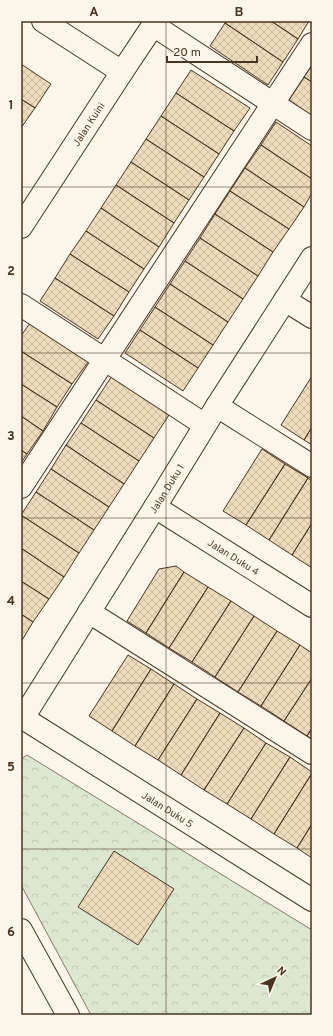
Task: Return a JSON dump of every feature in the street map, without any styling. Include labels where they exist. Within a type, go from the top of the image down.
[{"type":"street","points":[[43,21],[122,72]]},
{"type":"street","points":[[155,23],[272,104],[312,129]]},
{"type":"street","name":"Jalan Kuini","points":[[21,226],[155,23]]},
{"type":"street","points":[[21,487],[312,44]]},
{"type":"street","name":"Jalan Duku 1","points":[[22,718],[205,425],[312,258]]},
{"type":"street","points":[[285,300],[312,317]]},
{"type":"street","points":[[21,305],[205,425]]},
{"type":"street","points":[[217,406],[312,466]]},
{"type":"street","name":"Jalan Duku 4","points":[[155,507],[312,606]]},
{"type":"street","points":[[89,612],[312,753]]},
{"type":"street","name":"Jalan Duku 5","points":[[22,718],[312,900]]},
{"type":"street","points":[[21,930],[68,1015]]},
{"type":"green space","points":[[27,755],[312,930],[312,1015],[91,1015],[21,885],[21,759]]},
{"type":"building","points":[[226,21],[271,21],[298,39],[283,62],[225,23]]},
{"type":"building","points":[[271,21],[309,21],[298,39]]},
{"type":"building","points":[[225,23],[283,62],[268,85],[210,46]]},
{"type":"building","points":[[21,64],[51,84],[35,108],[21,99]]},
{"type":"building","points":[[312,65],[312,82],[304,77]]},
{"type":"building","points":[[191,70],[250,108],[234,131],[176,93]]},
{"type":"building","points":[[304,77],[312,82],[312,116],[289,100]]},
{"type":"building","points":[[176,93],[234,131],[219,154],[161,116]]},
{"type":"building","points":[[21,99],[35,108],[21,128]]},
{"type":"building","points":[[161,116],[219,154],[204,177],[146,139]]},
{"type":"building","points":[[276,122],[312,146],[312,179],[261,145]]},
{"type":"building","points":[[146,139],[204,177],[189,200],[131,162]]},
{"type":"building","points":[[261,145],[312,179],[312,193],[304,207],[245,168]]},
{"type":"building","points":[[131,162],[189,200],[174,223],[116,185]]},
{"type":"building","points":[[245,168],[304,207],[289,229],[230,191]]},
{"type":"building","points":[[116,185],[174,223],[159,247],[101,208]]},
{"type":"building","points":[[230,191],[289,229],[273,252],[215,214]]},
{"type":"building","points":[[101,208],[159,247],[144,269],[86,231]]},
{"type":"building","points":[[215,214],[273,252],[258,276],[200,238]]},
{"type":"building","points":[[86,231],[144,269],[129,292],[70,254]]},
{"type":"building","points":[[200,238],[258,276],[243,299],[185,261]]},
{"type":"building","points":[[70,254],[129,292],[114,316],[55,278]]},
{"type":"building","points":[[185,261],[243,299],[228,322],[170,284]]},
{"type":"building","points":[[55,278],[114,316],[98,339],[40,301]]},
{"type":"building","points":[[170,284],[228,322],[213,345],[155,307]]},
{"type":"building","points":[[155,307],[213,345],[198,368],[140,330]]},
{"type":"building","points":[[30,323],[88,362],[72,384],[21,351],[21,336]]},
{"type":"building","points":[[140,330],[198,368],[183,391],[125,353]]},
{"type":"building","points":[[21,351],[72,384],[57,407],[21,384]]},
{"type":"building","points":[[112,376],[169,415],[154,438],[96,400]]},
{"type":"building","points":[[312,376],[312,427],[304,440],[281,425]]},
{"type":"building","points":[[21,384],[57,407],[43,431],[21,416]]},
{"type":"building","points":[[96,400],[154,438],[139,461],[81,423]]},
{"type":"building","points":[[21,416],[43,431],[27,454],[21,450]]},
{"type":"building","points":[[81,423],[139,461],[124,484],[66,445]]},
{"type":"building","points":[[312,427],[312,445],[304,440]]},
{"type":"building","points":[[66,445],[124,484],[109,507],[51,469]]},
{"type":"building","points":[[262,449],[285,464],[246,525],[223,511]]},
{"type":"building","points":[[21,450],[27,454],[21,463]]},
{"type":"building","points":[[285,464],[308,478],[269,540],[246,525]]},
{"type":"building","points":[[51,469],[109,507],[94,530],[36,492]]},
{"type":"building","points":[[308,478],[312,481],[312,523],[292,555],[269,540]]},
{"type":"building","points":[[36,492],[94,530],[79,553],[21,515]]},
{"type":"building","points":[[21,515],[79,553],[64,577],[21,548]]},
{"type":"building","points":[[312,523],[312,568],[292,555]]},
{"type":"building","points":[[21,548],[64,577],[49,599],[21,581]]},
{"type":"building","points":[[176,566],[184,572],[146,633],[127,621],[159,569]]},
{"type":"building","points":[[184,572],[208,587],[169,648],[146,633]]},
{"type":"building","points":[[21,581],[49,599],[33,622],[21,614]]},
{"type":"building","points":[[208,587],[231,601],[192,662],[169,648]]},
{"type":"building","points":[[231,601],[254,616],[215,677],[192,662]]},
{"type":"building","points":[[21,614],[33,622],[21,642]]},
{"type":"building","points":[[254,616],[277,631],[238,692],[215,677]]},
{"type":"building","points":[[277,631],[300,645],[261,706],[238,692]]},
{"type":"building","points":[[300,645],[312,653],[312,678],[284,721],[261,706]]},
{"type":"building","points":[[128,655],[151,669],[112,731],[89,716]]},
{"type":"building","points":[[151,669],[174,684],[135,746],[112,731]]},
{"type":"building","points":[[312,678],[312,728],[307,736],[284,721]]},
{"type":"building","points":[[174,684],[197,699],[158,760],[135,746]]},
{"type":"building","points":[[197,699],[220,713],[181,775],[158,760]]},
{"type":"building","points":[[220,713],[244,728],[204,790],[181,775]]},
{"type":"building","points":[[244,728],[266,743],[227,804],[204,790]]},
{"type":"building","points":[[312,728],[312,739],[307,736]]},
{"type":"building","points":[[266,743],[290,757],[251,819],[227,804]]},
{"type":"building","points":[[290,757],[312,773],[274,834],[251,819]]},
{"type":"building","points":[[312,773],[312,824],[297,848],[274,834]]},
{"type":"building","points":[[312,824],[312,858],[297,848]]},
{"type":"building","points":[[114,851],[174,889],[138,945],[78,907]]}]
